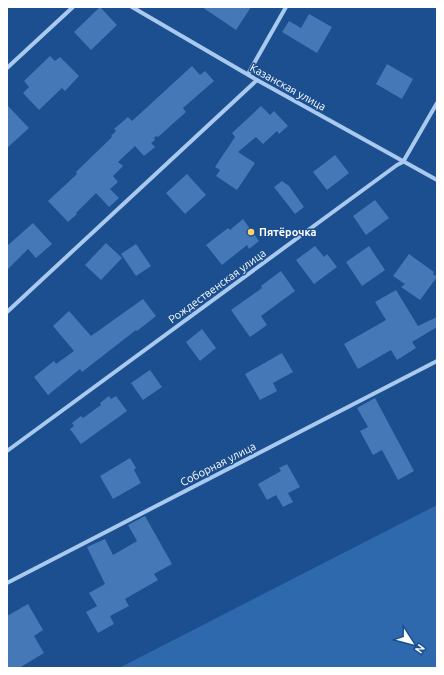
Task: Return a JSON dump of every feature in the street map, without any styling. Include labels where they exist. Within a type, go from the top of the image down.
[{"type":"street","points":[[7,68],[73,7]]},
{"type":"street","name":"Казанская улица","points":[[132,7],[257,80],[437,180]]},
{"type":"street","points":[[248,74],[286,7]]},
{"type":"street","points":[[7,312],[257,80]]},
{"type":"street","name":"Рождественская улица","points":[[7,451],[396,165],[403,162],[437,103]]},
{"type":"street","name":"Соборная улица","points":[[7,582],[437,361]]},
{"type":"shaded area","points":[[437,505],[437,668],[119,668]]},
{"type":"building","points":[[100,7],[117,25],[91,50],[74,32]]},
{"type":"building","points":[[202,7],[251,7],[236,30]]},
{"type":"building","points":[[309,14],[332,27],[317,53],[282,32],[289,21],[301,28]]},
{"type":"building","points":[[50,56],[55,61],[60,57],[79,76],[65,91],[62,88],[39,110],[23,93],[29,87],[24,81]]},
{"type":"building","points":[[387,64],[413,79],[402,99],[376,84]]},
{"type":"building","points":[[192,66],[200,75],[205,71],[214,81],[183,108],[186,112],[158,137],[156,136],[154,138],[155,140],[151,143],[155,147],[144,156],[135,146],[118,162],[123,166],[113,176],[118,182],[110,189],[119,198],[109,207],[96,193],[68,222],[48,201],[77,174],[76,172],[112,137],[111,136],[116,131],[114,129],[128,117],[132,121]]},
{"type":"building","points":[[7,105],[29,128],[7,148]]},
{"type":"building","points":[[261,106],[270,115],[274,111],[288,126],[279,134],[277,131],[263,144],[256,137],[238,152],[255,163],[237,190],[216,176],[220,170],[215,167],[235,137],[232,133]]},
{"type":"building","points":[[335,155],[349,173],[327,190],[313,172]]},
{"type":"building","points":[[187,174],[206,195],[185,214],[166,193]]},
{"type":"building","points":[[282,181],[289,186],[304,207],[295,214],[274,187]]},
{"type":"building","points":[[375,200],[389,218],[366,235],[353,216]]},
{"type":"building","points":[[243,219],[259,241],[249,249],[247,245],[222,265],[206,245],[228,228],[230,230]]},
{"type":"building","points":[[33,223],[52,244],[36,258],[28,249],[7,270],[7,246]]},
{"type":"building","points":[[106,243],[122,258],[101,280],[85,265]]},
{"type":"building","points":[[136,244],[151,266],[136,276],[121,254]]},
{"type":"building","points":[[315,246],[324,257],[327,254],[337,267],[314,284],[296,260]]},
{"type":"building","points":[[369,246],[385,270],[362,286],[346,262]]},
{"type":"building","points":[[409,254],[434,272],[433,274],[437,277],[420,300],[401,287],[405,284],[393,276]]},
{"type":"building","points":[[281,271],[295,291],[261,316],[267,325],[250,337],[231,310],[262,288],[261,286]]},
{"type":"building","points":[[396,290],[418,326],[437,317],[437,327],[412,342],[416,348],[397,360],[391,350],[358,369],[344,344],[386,320],[375,302]]},
{"type":"building","points":[[143,299],[156,316],[82,372],[80,369],[48,395],[34,377],[54,361],[56,364],[74,351],[53,326],[69,311],[91,336]]},
{"type":"building","points":[[202,329],[216,348],[200,361],[186,342]]},
{"type":"building","points":[[282,353],[293,372],[273,383],[277,391],[260,400],[245,374]]},
{"type":"building","points":[[150,370],[162,387],[143,400],[131,383]]},
{"type":"building","points":[[109,396],[111,399],[116,396],[127,411],[81,444],[70,429],[74,426],[72,423],[81,416],[83,418],[101,405],[100,403]]},
{"type":"building","points":[[375,398],[414,471],[398,480],[382,450],[373,455],[360,431],[368,427],[357,408]]},
{"type":"building","points":[[130,458],[136,468],[134,470],[141,483],[113,499],[100,476]]},
{"type":"building","points":[[287,464],[300,487],[288,493],[293,502],[283,507],[276,495],[267,500],[258,484],[281,471],[279,468]]},
{"type":"building","points":[[145,516],[172,564],[154,574],[158,580],[125,599],[129,606],[110,616],[114,624],[98,633],[86,612],[97,606],[89,593],[105,584],[87,547],[105,539],[113,555],[137,541],[128,525]]},
{"type":"building","points":[[28,604],[43,630],[34,636],[44,653],[19,668],[7,668],[7,616]]},
{"type":"place","name":"Пятёрочка","points":[[251,232]]}]
